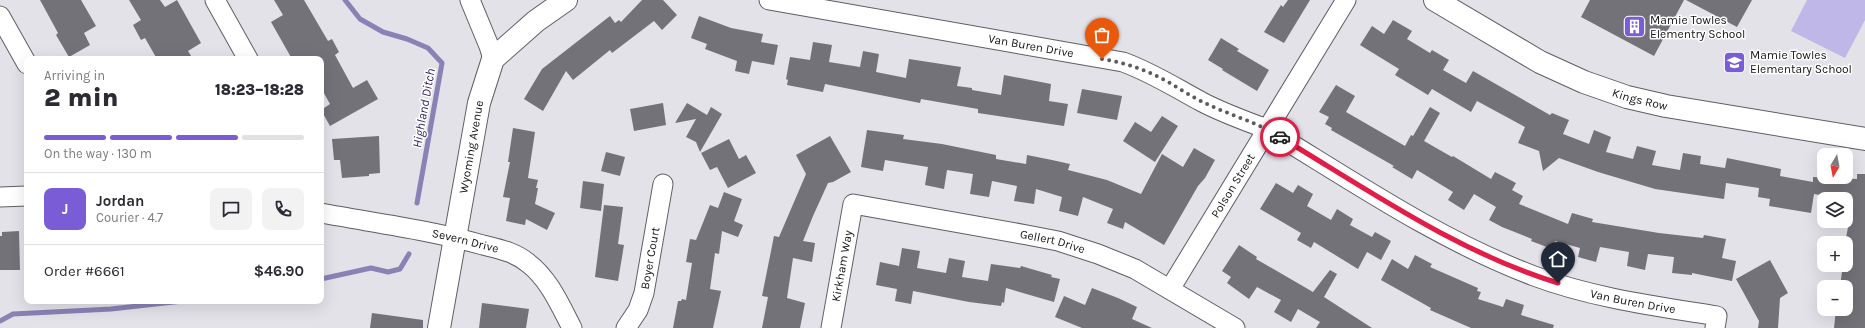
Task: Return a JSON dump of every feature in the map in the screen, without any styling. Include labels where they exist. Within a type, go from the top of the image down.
[{"type":"main road","points":[[493,59],[536,21],[566,0]]},
{"type":"main road","name":"Kings Row","points":[[1435,0],[1540,62],[1584,82],[1622,95],[1666,106],[1865,139]]},
{"type":"main road","name":"Wyoming Avenue","points":[[439,328],[479,103],[493,59]]},
{"type":"street","points":[[215,0],[246,56]]},
{"type":"street","points":[[470,0],[493,59]]},
{"type":"street","name":"Van Buren Drive","points":[[769,0],[1123,62],[1147,71],[1203,102],[1240,119],[1267,129],[1438,232],[1485,256],[1535,276],[1581,290],[1716,322]]},
{"type":"street","name":"Polson Street","points":[[1170,289],[1346,0]]},
{"type":"street","points":[[0,16],[24,59]]},
{"type":"street","name":"Boyer Court","points":[[626,328],[638,310],[644,293],[663,184]]},
{"type":"street","points":[[0,197],[24,196]]},
{"type":"street","name":"Gellert Drive","points":[[853,204],[1058,241],[1098,254],[1135,269],[1235,328]]},
{"type":"street","name":"Kirkham Way","points":[[831,328],[853,204]]},
{"type":"street","name":"Severn Drive","points":[[324,214],[455,237],[511,253],[527,262],[539,272],[572,328]]},
{"type":"shaded area","points":[[1807,0],[1865,0],[1865,20],[1845,58],[1791,31]]},
{"type":"building","points":[[40,0],[81,0],[96,26],[84,33],[90,45],[68,56],[56,35],[58,33]]},
{"type":"building","points":[[129,0],[160,0],[165,7],[177,0],[201,43],[188,51],[191,56],[155,56],[145,38],[141,40],[133,25],[141,20]]},
{"type":"building","points":[[274,0],[304,0],[328,41],[332,39],[339,52],[335,55],[353,88],[367,80],[378,99],[330,126],[324,115],[324,108],[330,104],[324,93],[324,56],[290,56],[271,22],[283,15]]},
{"type":"building","points":[[642,0],[663,0],[677,15],[662,30],[654,21],[612,53],[610,50],[573,80],[566,71],[543,111],[524,99],[542,69],[610,16],[615,23],[619,20],[621,22]]},
{"type":"building","points":[[1288,0],[1310,0],[1284,43],[1264,32],[1281,5],[1283,7]]},
{"type":"building","name":"Mamie Towles Elementry School","points":[[1590,0],[1684,0],[1654,56],[1581,17]]},
{"type":"building","name":"Mamie Towles Elementry School","points":[[1686,0],[1752,0],[1737,27]]},
{"type":"building","points":[[699,16],[731,28],[763,34],[761,42],[778,45],[774,65],[752,61],[749,74],[735,71],[737,61],[705,49],[707,44],[691,38]]},
{"type":"building","points":[[1393,20],[1412,31],[1407,39],[1430,53],[1432,50],[1449,60],[1443,70],[1466,83],[1473,71],[1550,115],[1552,113],[1569,120],[1563,134],[1589,144],[1594,130],[1611,137],[1606,152],[1633,159],[1637,146],[1656,151],[1652,165],[1680,170],[1683,153],[1701,156],[1700,164],[1725,168],[1727,158],[1781,169],[1780,176],[1813,182],[1813,177],[1817,177],[1817,184],[1853,184],[1853,179],[1857,179],[1857,174],[1865,174],[1865,328],[1834,328],[1835,316],[1853,316],[1853,280],[1841,280],[1842,272],[1853,272],[1853,236],[1846,236],[1848,228],[1853,228],[1853,192],[1817,192],[1817,195],[1814,194],[1811,213],[1769,206],[1770,199],[1758,197],[1759,188],[1726,183],[1724,199],[1655,189],[1598,172],[1559,158],[1543,171],[1539,151],[1518,143],[1525,127],[1477,101],[1471,112],[1432,89],[1428,95],[1395,75],[1399,69],[1360,45],[1372,26],[1384,34]]},
{"type":"building","points":[[1221,38],[1239,49],[1237,51],[1269,70],[1257,91],[1208,60]]},
{"type":"building","points":[[813,42],[832,45],[829,62],[860,67],[863,51],[879,54],[876,72],[906,78],[909,59],[961,67],[957,86],[972,88],[972,90],[1001,95],[1004,75],[1051,84],[1049,101],[1068,104],[1064,126],[978,113],[978,109],[921,99],[920,103],[825,84],[823,92],[787,85],[788,80],[786,79],[790,57],[810,60]]},
{"type":"building","points":[[1336,85],[1355,96],[1346,112],[1405,146],[1411,135],[1413,136],[1430,107],[1440,113],[1424,141],[1452,157],[1453,156],[1491,179],[1495,172],[1516,183],[1512,190],[1523,196],[1519,204],[1568,224],[1572,213],[1593,219],[1592,222],[1659,233],[1703,238],[1704,235],[1726,239],[1722,258],[1736,261],[1732,281],[1692,273],[1692,275],[1672,273],[1674,257],[1648,254],[1645,270],[1627,266],[1629,252],[1600,247],[1596,262],[1578,257],[1580,248],[1555,241],[1552,249],[1531,241],[1532,239],[1489,220],[1496,207],[1474,194],[1464,210],[1448,200],[1453,192],[1417,170],[1412,179],[1392,167],[1394,166],[1331,130],[1332,128],[1325,124],[1329,117],[1319,112]]},
{"type":"building","points":[[1082,89],[1122,96],[1117,120],[1077,113]]},
{"type":"building","points":[[663,103],[666,125],[634,131],[630,109]]},
{"type":"building","points":[[687,103],[707,115],[711,107],[722,114],[700,152],[696,142],[686,137],[696,119],[675,123]]},
{"type":"building","points":[[1162,116],[1178,126],[1155,162],[1123,141],[1135,122],[1151,132]]},
{"type":"building","points":[[513,128],[535,132],[528,178],[538,180],[535,204],[555,213],[547,230],[526,219],[525,225],[506,221],[510,198],[503,197],[510,162],[508,162]]},
{"type":"building","points":[[867,130],[904,135],[903,139],[942,144],[996,155],[996,159],[1026,164],[1027,155],[1070,164],[1068,170],[1107,180],[1141,194],[1162,154],[1183,167],[1194,148],[1215,160],[1205,178],[1198,186],[1164,245],[1125,222],[1123,229],[1107,223],[1113,209],[1083,197],[1078,216],[1059,211],[1062,197],[1036,189],[1034,204],[1014,201],[1017,186],[992,181],[989,197],[970,194],[973,174],[947,170],[944,189],[925,185],[928,167],[885,160],[883,171],[861,167]]},
{"type":"building","points":[[379,136],[380,173],[369,174],[369,176],[342,178],[340,160],[334,160],[332,139]]},
{"type":"building","points":[[830,136],[851,172],[833,182],[828,183],[813,216],[803,241],[815,243],[812,262],[793,258],[787,298],[805,303],[800,328],[762,328],[768,297],[762,296],[774,236],[779,237],[806,174],[796,155]]},
{"type":"building","points":[[729,139],[739,159],[746,155],[756,173],[728,188],[717,167],[710,170],[701,153]]},
{"type":"building","points":[[606,152],[625,157],[620,176],[601,171]]},
{"type":"building","points":[[583,181],[604,184],[601,211],[580,208]]},
{"type":"building","points":[[1276,183],[1293,193],[1298,185],[1313,194],[1307,206],[1331,220],[1337,209],[1353,219],[1350,225],[1372,237],[1375,232],[1391,241],[1381,260],[1367,252],[1358,269],[1314,242],[1311,248],[1297,240],[1301,233],[1260,209]]},
{"type":"building","points":[[724,192],[742,199],[734,221],[743,225],[738,237],[722,231],[719,254],[715,253],[710,289],[721,291],[713,328],[673,328],[678,301],[681,301],[682,299],[686,300],[692,263],[686,262],[690,239],[696,240],[710,205],[718,208]]},
{"type":"building","points":[[604,205],[623,207],[618,244],[624,245],[618,281],[595,277]]},
{"type":"building","points":[[19,231],[20,270],[0,270],[0,236],[2,236],[2,232]]},
{"type":"building","points":[[1239,245],[1257,257],[1256,259],[1313,292],[1330,270],[1337,274],[1324,297],[1372,328],[1316,328],[1320,322],[1298,309],[1291,322],[1274,312],[1281,300],[1257,287],[1249,299],[1227,283],[1231,277],[1222,271]]},
{"type":"building","points":[[902,248],[920,251],[917,268],[946,273],[949,258],[965,261],[962,277],[988,281],[991,264],[1020,268],[1021,266],[1052,275],[1051,277],[1060,279],[1054,302],[1006,288],[1004,303],[1002,302],[1001,306],[969,302],[913,291],[911,304],[895,301],[897,289],[876,285],[880,262],[899,266]]},
{"type":"building","points":[[1415,255],[1432,264],[1430,267],[1478,288],[1477,291],[1481,292],[1478,299],[1503,307],[1506,299],[1524,305],[1521,315],[1554,325],[1553,328],[1471,328],[1430,310],[1431,308],[1381,280],[1392,259],[1408,269]]},
{"type":"building","points":[[1770,260],[1788,293],[1780,298],[1778,328],[1758,328],[1759,321],[1736,279]]},
{"type":"building","points":[[1092,288],[1137,307],[1132,319],[1152,328],[1082,328],[1055,317],[1064,296],[1085,305]]},
{"type":"building","points":[[482,303],[529,309],[526,328],[479,328]]},
{"type":"building","points":[[372,313],[423,320],[423,328],[370,328]]},
{"type":"waterway","name":"Highland Ditch","points":[[345,0],[360,19],[383,32],[407,39],[428,48],[442,63],[417,203]]},
{"type":"waterway","name":"Highland Ditch","points":[[324,278],[371,268],[388,272],[400,269],[409,254]]},
{"type":"waterway","name":"Highland Ditch","points":[[0,321],[13,314],[111,309],[156,304]]},
{"type":"way so far","points":[[1102,59],[1123,62],[1147,71],[1203,102],[1240,119],[1267,129],[1280,137]]},
{"type":"place","name":"Mamie Towles Elementry School","points":[[1634,27]]},
{"type":"place","name":"Mamie Towles Elementary School","points":[[1734,62]]},
{"type":"route","points":[[1280,137],[1438,232],[1485,256],[1535,276],[1558,283]]}]
